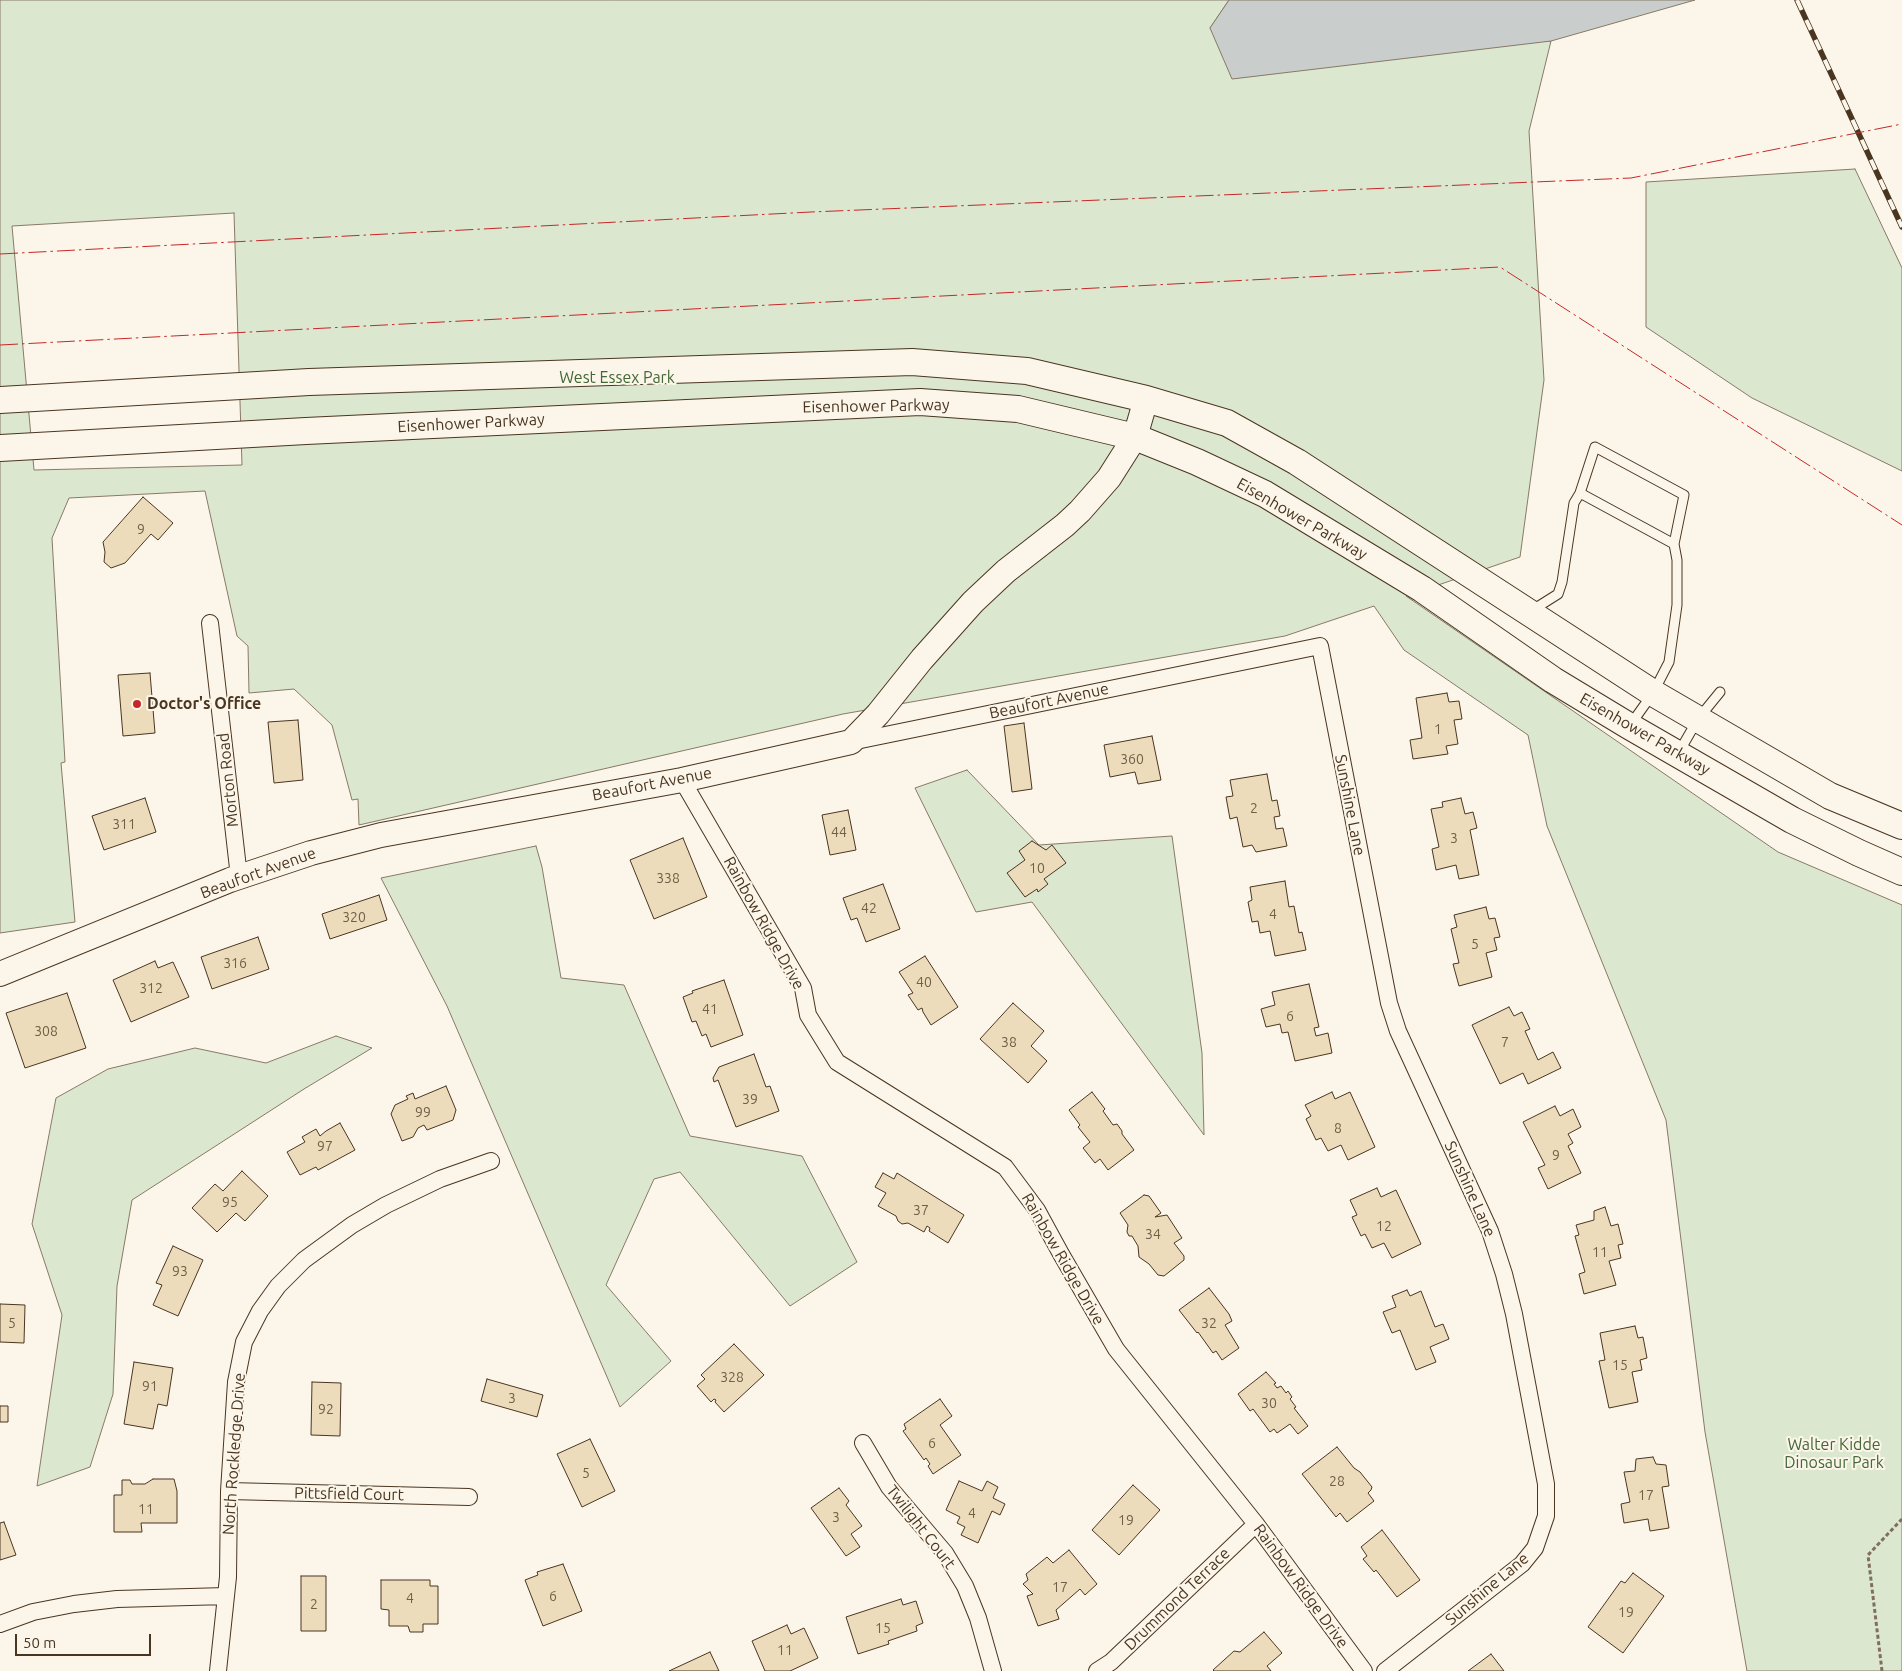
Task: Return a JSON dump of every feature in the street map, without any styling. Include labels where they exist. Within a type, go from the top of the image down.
[{"type":"main road","points":[[0,400],[309,382],[912,362],[1027,371],[1146,399],[1228,423],[1297,462],[1653,693],[1830,796],[1902,826]]},
{"type":"main road","name":"Eisenhower Parkway","points":[[0,448],[316,430],[920,402],[1018,409],[1136,437],[1197,462],[1265,494],[1422,590],[1553,680],[1629,726],[1792,820],[1902,872]]},
{"type":"street","points":[[851,742],[878,714],[922,659],[973,602],[1006,571],[1080,511],[1108,478],[1136,437],[1146,399]]},
{"type":"street","name":"Morton Road","points":[[210,623],[239,878]]},
{"type":"street","name":"Beaufort Avenue","points":[[0,974],[239,878],[310,853],[381,835],[682,780],[851,742],[1320,646]]},
{"type":"street","name":"Sunshine Lane","points":[[1320,646],[1389,1003],[1398,1031],[1490,1231],[1504,1274],[1514,1314],[1546,1484],[1546,1516],[1535,1548],[1522,1564],[1385,1671]]},
{"type":"street","name":"Rainbow Ridge Drive","points":[[682,780],[803,988],[808,1015],[838,1062],[1005,1167],[1037,1210],[1116,1349],[1256,1524],[1364,1671]]},
{"type":"street","name":"North Rockledge Drive","points":[[218,1671],[226,1596],[229,1491],[236,1382],[244,1342],[260,1311],[278,1286],[304,1260],[352,1225],[386,1205],[440,1179],[491,1161]]},
{"type":"street","name":"Twilight Court","points":[[863,1443],[889,1487],[945,1552],[965,1586],[978,1618],[993,1671]]},
{"type":"street","name":"Pittsfield Court","points":[[229,1491],[469,1497]]},
{"type":"street","name":"Drummond Terrace","points":[[1097,1671],[1111,1662],[1256,1524]]},
{"type":"street","points":[[0,1624],[33,1612],[74,1604],[117,1599],[226,1596]]},
{"type":"lane","points":[[1529,612],[1558,594],[1562,582],[1574,503],[1580,493],[1595,447],[1684,495],[1674,544],[1678,560],[1677,605],[1670,653],[1666,669],[1653,693],[1629,726]]},
{"type":"lane","points":[[1580,493],[1674,544]]},
{"type":"lane","points":[[1678,754],[1698,719],[1720,692]]},
{"type":"path","points":[[1882,1671],[1868,1555],[1902,1519]]},
{"type":"green space","name":"West Essex Park","points":[[0,0],[1229,0],[1210,28],[1229,57],[1551,41],[1529,131],[1544,380],[1520,557],[1406,596],[1778,852],[1902,905],[1902,1671],[1747,1671],[1705,1432],[1666,1120],[1547,826],[1528,735],[1404,650],[1374,606],[1285,636],[843,714],[359,825],[358,799],[352,800],[332,725],[294,689],[249,693],[248,646],[237,636],[205,491],[69,498],[52,538],[65,762],[61,763],[75,922],[0,933]],"holes":[[[234,213],[242,465],[34,470],[12,226]]]},
{"type":"green space","points":[[1855,169],[1902,268],[1902,471],[1752,398],[1646,327],[1646,182]]},
{"type":"green space","points":[[967,770],[1039,845],[1172,836],[1202,1053],[1204,1135],[1032,902],[976,912],[915,788]]},
{"type":"green space","points":[[536,846],[542,867],[561,978],[624,985],[690,1136],[802,1156],[857,1262],[790,1306],[680,1172],[654,1179],[606,1285],[671,1361],[620,1407],[447,1006],[381,878]]},
{"type":"green space","points":[[336,1036],[372,1048],[304,1089],[132,1200],[117,1286],[113,1394],[90,1467],[37,1486],[62,1315],[32,1224],[56,1098],[108,1069],[195,1048],[266,1063]]},
{"type":"shaded area","points":[[1229,0],[1695,0],[1551,41],[1232,79],[1210,28]]},
{"type":"building","points":[[143,497],[173,523],[158,540],[151,534],[125,563],[111,568],[104,562],[103,542]]},
{"type":"building","name":"Doctor's Office","points":[[150,673],[155,733],[123,736],[118,675]]},
{"type":"building","points":[[1447,693],[1449,702],[1459,701],[1462,719],[1454,720],[1458,744],[1446,746],[1448,754],[1413,759],[1410,740],[1422,738],[1416,698]]},
{"type":"building","points":[[298,720],[303,780],[274,783],[268,722]]},
{"type":"building","points":[[1024,723],[1032,789],[1012,792],[1004,726]]},
{"type":"building","points":[[1152,736],[1161,780],[1138,784],[1135,772],[1110,777],[1104,745]]},
{"type":"building","points":[[1267,774],[1272,801],[1277,800],[1280,816],[1274,817],[1276,829],[1283,828],[1287,846],[1256,852],[1252,845],[1243,847],[1237,817],[1230,819],[1226,797],[1233,796],[1230,780]]},
{"type":"building","points":[[145,798],[156,832],[104,850],[92,816]]},
{"type":"building","points":[[1461,798],[1465,814],[1473,812],[1477,828],[1470,830],[1479,875],[1459,879],[1456,865],[1436,870],[1432,849],[1439,847],[1431,809],[1443,807],[1442,802]]},
{"type":"building","points":[[848,810],[856,850],[830,855],[822,815]]},
{"type":"building","points":[[683,838],[707,897],[654,919],[630,860]]},
{"type":"building","points":[[1032,841],[1046,850],[1052,845],[1066,863],[1044,879],[1048,884],[1038,892],[1037,889],[1025,897],[1007,873],[1025,860],[1019,851]]},
{"type":"building","points":[[1285,881],[1289,907],[1294,906],[1299,933],[1302,932],[1306,950],[1275,956],[1270,931],[1260,933],[1258,921],[1252,922],[1248,902],[1252,900],[1250,887]]},
{"type":"building","points":[[883,884],[900,929],[866,942],[857,918],[851,920],[843,898]]},
{"type":"building","points":[[379,895],[387,920],[330,939],[322,914]]},
{"type":"building","points":[[1486,907],[1489,919],[1495,918],[1500,937],[1494,938],[1497,950],[1486,953],[1492,977],[1459,986],[1453,964],[1459,963],[1451,929],[1457,927],[1454,915]]},
{"type":"building","points":[[258,937],[269,969],[212,989],[201,957]]},
{"type":"building","points":[[925,956],[958,1007],[931,1025],[922,1008],[918,1010],[908,995],[913,993],[899,972]]},
{"type":"building","points":[[155,961],[158,968],[173,962],[189,997],[131,1022],[113,980]]},
{"type":"building","points":[[724,980],[743,1035],[711,1047],[706,1034],[702,1036],[696,1021],[692,1022],[683,997],[693,993],[692,991]]},
{"type":"building","points":[[1309,984],[1319,1027],[1314,1028],[1316,1036],[1328,1033],[1332,1053],[1295,1061],[1288,1032],[1282,1033],[1280,1024],[1266,1027],[1261,1009],[1275,1005],[1272,992]]},
{"type":"building","points":[[67,993],[86,1048],[25,1068],[6,1013]]},
{"type":"building","points":[[1013,1003],[1044,1031],[1031,1046],[1047,1061],[1028,1083],[980,1039]]},
{"type":"building","points":[[1509,1007],[1514,1016],[1522,1012],[1530,1029],[1525,1031],[1538,1060],[1553,1052],[1561,1068],[1528,1084],[1523,1073],[1500,1084],[1472,1025]]},
{"type":"building","points":[[754,1054],[766,1087],[770,1086],[779,1111],[736,1127],[718,1080],[714,1082],[713,1078],[719,1067]]},
{"type":"building","points":[[446,1086],[456,1110],[453,1120],[427,1130],[424,1125],[418,1128],[413,1137],[402,1141],[391,1114],[395,1105],[408,1099],[406,1096],[413,1093],[415,1099]]},
{"type":"building","points":[[1092,1092],[1105,1109],[1103,1111],[1113,1125],[1117,1124],[1134,1150],[1108,1170],[1100,1159],[1095,1163],[1083,1148],[1090,1142],[1078,1127],[1080,1125],[1069,1110]]},
{"type":"building","points":[[1332,1092],[1335,1099],[1350,1092],[1375,1147],[1348,1160],[1341,1145],[1328,1151],[1321,1138],[1316,1140],[1306,1119],[1311,1116],[1305,1105]]},
{"type":"building","points":[[1555,1106],[1560,1116],[1573,1109],[1581,1127],[1568,1134],[1573,1143],[1568,1146],[1581,1173],[1548,1189],[1538,1168],[1545,1165],[1523,1122]]},
{"type":"building","points":[[340,1123],[355,1150],[318,1170],[316,1167],[300,1175],[287,1152],[305,1142],[302,1137],[316,1129],[320,1136]]},
{"type":"building","points":[[242,1171],[268,1196],[245,1221],[236,1213],[217,1232],[192,1208],[215,1184],[223,1191]]},
{"type":"building","points":[[883,1173],[894,1179],[897,1173],[964,1215],[948,1243],[929,1231],[930,1228],[927,1226],[924,1232],[908,1223],[902,1224],[896,1216],[878,1206],[886,1193],[875,1187]]},
{"type":"building","points":[[1377,1188],[1381,1197],[1396,1190],[1421,1244],[1392,1258],[1384,1243],[1372,1248],[1365,1234],[1361,1236],[1352,1217],[1357,1215],[1350,1200]]},
{"type":"building","points":[[1144,1195],[1149,1196],[1161,1213],[1155,1217],[1167,1215],[1182,1238],[1174,1243],[1184,1256],[1184,1260],[1164,1276],[1158,1275],[1149,1264],[1139,1257],[1138,1246],[1132,1236],[1129,1236],[1127,1232],[1128,1225],[1120,1213]]},
{"type":"building","points":[[1605,1207],[1611,1226],[1618,1224],[1623,1244],[1618,1245],[1621,1258],[1609,1261],[1616,1285],[1584,1294],[1579,1274],[1585,1272],[1575,1236],[1579,1235],[1576,1225],[1594,1220],[1594,1211]]},
{"type":"building","points":[[173,1246],[203,1260],[178,1316],[153,1305],[162,1285],[156,1283]]},
{"type":"building","points":[[1209,1288],[1229,1314],[1232,1321],[1225,1325],[1239,1348],[1222,1360],[1216,1351],[1213,1353],[1179,1310]]},
{"type":"building","points":[[1407,1290],[1410,1296],[1421,1291],[1435,1327],[1443,1324],[1449,1339],[1430,1347],[1436,1362],[1416,1370],[1400,1330],[1392,1333],[1383,1312],[1396,1307],[1392,1296]]},
{"type":"building","points":[[0,1304],[25,1305],[24,1343],[0,1342]]},
{"type":"building","points":[[1635,1326],[1638,1338],[1643,1337],[1647,1358],[1640,1360],[1642,1370],[1632,1372],[1638,1402],[1609,1408],[1599,1361],[1605,1360],[1600,1333]]},
{"type":"building","points":[[734,1344],[764,1375],[724,1412],[715,1402],[716,1400],[714,1399],[711,1402],[697,1386],[705,1379],[701,1375]]},
{"type":"building","points":[[134,1362],[173,1368],[167,1406],[158,1404],[153,1429],[124,1424]]},
{"type":"building","points":[[1266,1372],[1276,1383],[1274,1384],[1277,1388],[1281,1386],[1286,1393],[1288,1391],[1292,1397],[1290,1399],[1296,1407],[1294,1408],[1308,1426],[1298,1434],[1290,1424],[1277,1433],[1274,1429],[1270,1432],[1253,1409],[1250,1411],[1238,1394]]},
{"type":"building","points":[[487,1379],[543,1395],[537,1417],[481,1401]]},
{"type":"building","points":[[312,1382],[341,1383],[340,1436],[311,1435]]},
{"type":"building","points":[[940,1399],[952,1416],[940,1425],[961,1455],[933,1474],[926,1458],[924,1460],[903,1431],[906,1429],[904,1424]]},
{"type":"building","points":[[0,1406],[8,1406],[8,1422],[0,1422]]},
{"type":"building","points":[[590,1439],[615,1491],[582,1507],[557,1454]]},
{"type":"building","points":[[1337,1447],[1372,1487],[1368,1493],[1374,1501],[1347,1522],[1340,1513],[1336,1517],[1302,1474]]},
{"type":"building","points":[[1653,1457],[1656,1464],[1666,1465],[1669,1486],[1662,1487],[1669,1528],[1650,1531],[1648,1519],[1624,1523],[1621,1504],[1630,1502],[1624,1472],[1635,1471],[1636,1459]]},
{"type":"building","points":[[153,1479],[174,1479],[177,1491],[177,1523],[141,1523],[142,1532],[114,1532],[114,1495],[122,1495],[122,1480],[130,1480],[132,1484],[145,1484]]},
{"type":"building","points":[[959,1481],[982,1491],[987,1481],[998,1487],[993,1498],[1005,1504],[1000,1515],[992,1511],[978,1543],[961,1535],[965,1527],[957,1523],[960,1517],[946,1510]]},
{"type":"building","points":[[1133,1485],[1160,1510],[1119,1555],[1092,1530]]},
{"type":"building","points":[[839,1488],[849,1501],[846,1505],[862,1526],[851,1534],[860,1547],[846,1556],[811,1508]]},
{"type":"building","points":[[4,1522],[16,1555],[0,1560],[0,1523]]},
{"type":"building","points":[[1382,1530],[1420,1580],[1397,1597],[1376,1570],[1374,1572],[1363,1559],[1367,1556],[1361,1547]]},
{"type":"building","points":[[1069,1550],[1097,1584],[1085,1595],[1080,1589],[1056,1610],[1059,1619],[1038,1626],[1027,1596],[1033,1594],[1023,1584],[1028,1580],[1026,1574],[1047,1557],[1053,1563]]},
{"type":"building","points":[[563,1564],[582,1611],[543,1626],[525,1580],[538,1575],[537,1572]]},
{"type":"building","points":[[1633,1573],[1664,1596],[1623,1653],[1588,1627],[1621,1581],[1625,1583]]},
{"type":"building","points":[[301,1576],[326,1576],[326,1631],[301,1631]]},
{"type":"building","points":[[381,1580],[430,1580],[430,1586],[438,1586],[438,1624],[423,1624],[423,1632],[410,1632],[408,1626],[389,1626],[389,1610],[381,1609]]},
{"type":"building","points":[[901,1599],[903,1605],[916,1601],[923,1623],[916,1626],[917,1631],[888,1641],[889,1644],[858,1654],[846,1617]]},
{"type":"building","points":[[787,1625],[791,1634],[804,1628],[818,1658],[790,1671],[765,1671],[752,1641]]},
{"type":"building","points":[[1264,1632],[1282,1653],[1267,1666],[1271,1671],[1213,1670],[1234,1651],[1240,1652]]},
{"type":"building","points":[[710,1652],[719,1671],[669,1671]]},
{"type":"building","points":[[1491,1654],[1504,1671],[1468,1671]]},
{"type":"railway","points":[[1797,0],[1902,227]]},
{"type":"power","points":[[0,254],[811,212],[1631,178],[1902,124]]},
{"type":"power","points":[[0,345],[1500,267],[1902,525]]},
{"type":"place","name":"Doctor's Office","points":[[137,704]]},
{"type":"park label","name":"Walter Kidde Dinosaur Park","points":[[1834,1454]]}]
